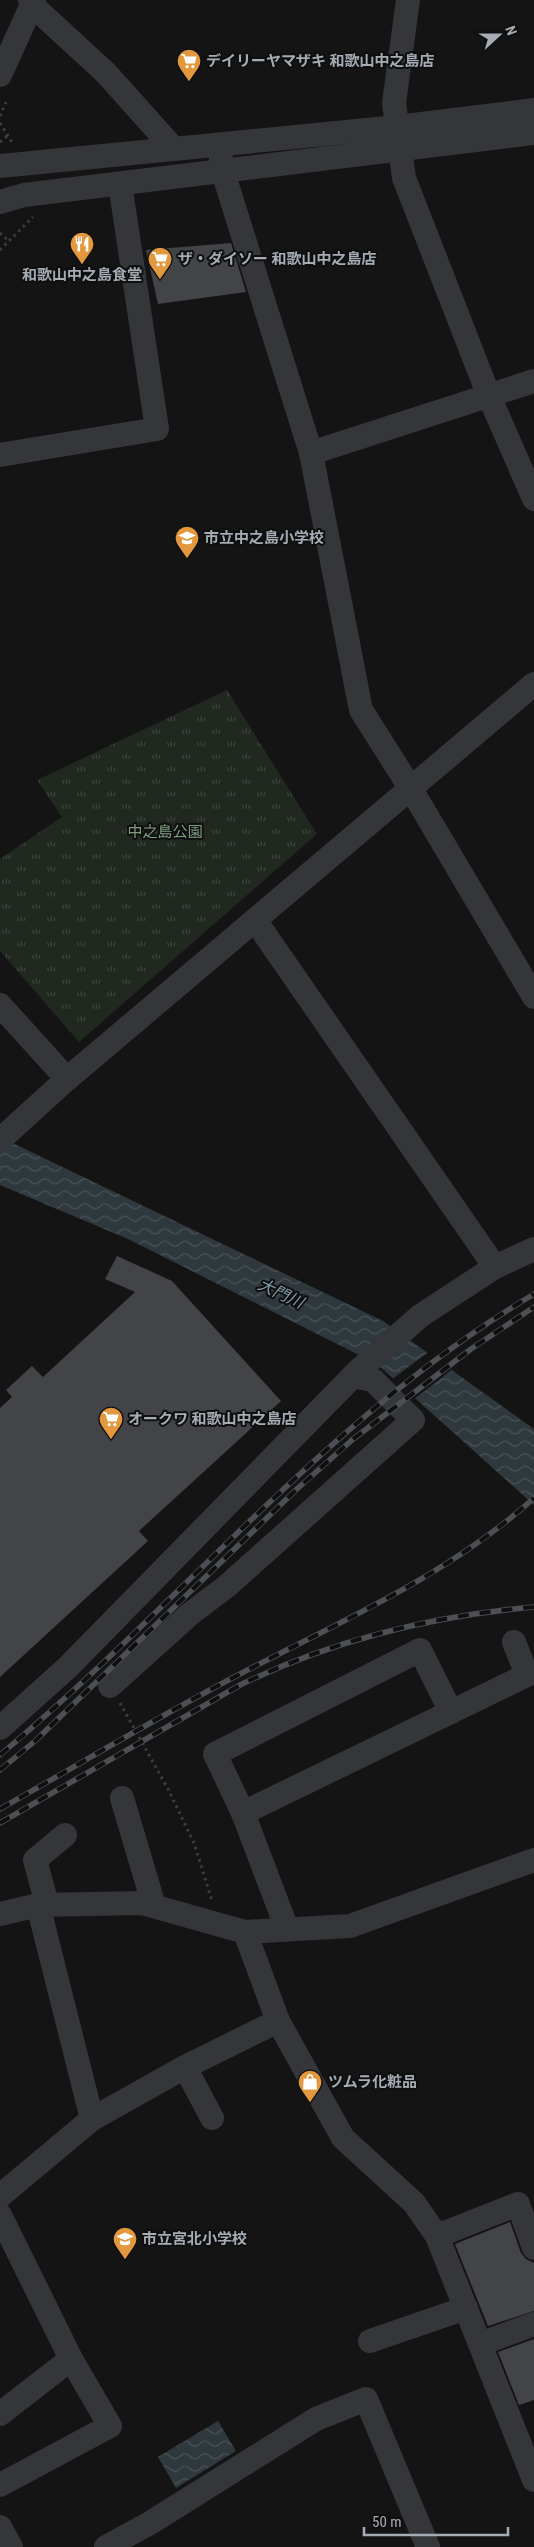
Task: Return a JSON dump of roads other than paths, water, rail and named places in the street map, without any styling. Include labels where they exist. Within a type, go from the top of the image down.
[{"type":"street","points":[[408,0],[394,103],[404,178],[489,396],[534,499]]},
{"type":"street","points":[[0,74],[32,2],[106,73],[174,149]]},
{"type":"street","points":[[2,165],[397,127],[534,110]]},
{"type":"street","points":[[0,202],[24,195],[399,151],[534,133]]},
{"type":"street","points":[[219,145],[223,172],[311,453],[361,710],[411,789],[534,997]]},
{"type":"street","points":[[0,455],[157,429],[120,184]]},
{"type":"street","points":[[0,192],[24,195]]},
{"type":"street","points":[[0,207],[24,195]]},
{"type":"street","points":[[311,453],[534,381]]},
{"type":"street","points":[[7,1134],[67,1079],[534,684]]},
{"type":"street","points":[[255,920],[495,1267]]},
{"type":"street","points":[[0,1005],[67,1079]]},
{"type":"street","points":[[0,1728],[68,1667],[356,1373],[420,1316],[495,1267],[534,1249]]},
{"type":"street","points":[[110,1686],[190,1614],[227,1586],[318,1502],[413,1420],[373,1380],[356,1373]]},
{"type":"street","points":[[243,1813],[527,1675],[514,1642]]},
{"type":"street","points":[[288,1929],[243,1813],[215,1754],[420,1650],[451,1712]]},
{"type":"street","points":[[127,1802],[154,1906]]},
{"type":"street","points":[[65,1835],[35,1860],[43,1905],[92,2119]]},
{"type":"street","points":[[0,1914],[43,1905],[142,1903],[245,1932],[350,1926],[534,1860]]},
{"type":"street","points":[[245,1932],[278,2021],[343,2138],[414,2203],[437,2236],[534,2480]]},
{"type":"street","points":[[0,2196],[92,2119],[184,2067],[278,2021]]},
{"type":"street","points":[[184,2067],[212,2118]]},
{"type":"street","points":[[437,2236],[518,2204],[534,2248]]},
{"type":"street","points":[[0,2215],[71,2359],[110,2426],[0,2486]]},
{"type":"street","points":[[370,2342],[466,2308]]},
{"type":"street","points":[[480,2344],[534,2324]]},
{"type":"street","points":[[0,2414],[71,2359]]},
{"type":"street","points":[[106,2547],[150,2523],[316,2419],[366,2399],[428,2547]]},
{"type":"street","points":[[0,2526],[11,2547]]},
{"type":"water","name":"大門川","points":[[0,1137],[383,1321],[534,1429],[534,1505],[377,1364],[128,1239],[0,1185]]},
{"type":"water","points":[[218,2421],[236,2451],[176,2488],[158,2457]]},
{"type":"railway","points":[[0,1755],[67,1697],[323,1453],[390,1396],[460,1342],[534,1294]]},
{"type":"railway","points":[[0,1770],[35,1741],[298,1488],[352,1440],[471,1349],[534,1307]]},
{"type":"railway","points":[[0,1809],[180,1706],[430,1574],[466,1551],[534,1498]]},
{"type":"railway","points":[[0,1823],[240,1685],[275,1669],[311,1655],[383,1632],[458,1617],[534,1607]]},
{"type":"place","name":"デイリーヤマザキ 和歌山中之島店","points":[[189,82]]},
{"type":"place","name":"和歌山中之島食堂","points":[[82,265]]},
{"type":"place","name":"ザ・ダイソー 和歌山中之島店","points":[[160,280]]},
{"type":"place","name":"市立中之島小学校","points":[[187,559]]},
{"type":"place","name":"オークワ 和歌山中之島店","points":[[111,1440]]},
{"type":"place","name":"ツムラ化粧品","points":[[310,2103]]},
{"type":"place","name":"市立宮北小学校","points":[[125,2260]]},
{"type":"park label","name":"中之島公園","points":[[165,832]]}]
